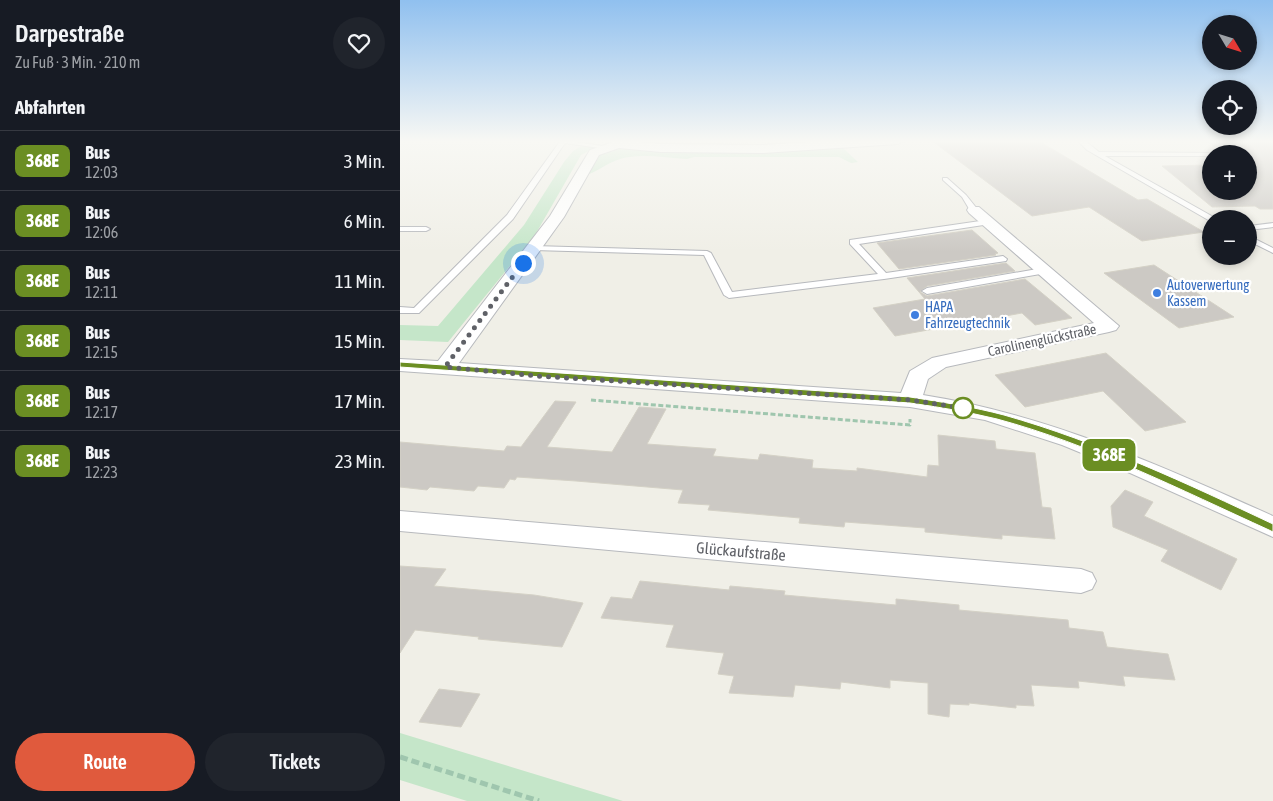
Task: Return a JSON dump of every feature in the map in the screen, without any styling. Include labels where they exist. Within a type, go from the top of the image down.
[{"type":"street","points":[[445,367],[558,217],[580,177]]},
{"type":"street","name":"Carolinenglückstraße","points":[[910,400],[918,376],[938,362],[1109,326],[980,216]]},
{"type":"street","points":[[400,365],[445,367],[537,376],[910,400],[978,411],[1071,440],[1177,483],[1273,527]]},
{"type":"street","name":"Glückaufstraße","points":[[400,522],[1081,581]]},
{"type":"lane","points":[[400,310],[416,311],[510,217],[538,177]]},
{"type":"lane","points":[[1138,177],[1202,213]]},
{"type":"lane","points":[[884,276],[853,242],[980,216],[964,196],[944,179]]},
{"type":"lane","points":[[1257,227],[1273,225]]},
{"type":"lane","points":[[400,229],[426,229]]},
{"type":"lane","points":[[1257,242],[1273,251]]},
{"type":"lane","points":[[534,248],[707,253],[729,294],[884,276],[1003,259]]},
{"type":"lane","points":[[927,291],[1043,271]]},
{"type":"path","points":[[588,400],[910,425],[910,400]]},
{"type":"path","points":[[400,757],[539,801]]},
{"type":"green space","points":[[554,177],[568,177],[535,235],[448,342],[400,340],[400,325],[438,326],[524,225]]},
{"type":"green space","points":[[400,733],[623,801],[467,801],[400,780]]},
{"type":"building","points":[[981,177],[1100,177],[1138,200],[1147,199],[1202,232],[1142,241],[1089,207],[1032,216]]},
{"type":"building","points":[[1176,177],[1202,177],[1202,199]]},
{"type":"building","points":[[1257,177],[1273,177],[1273,209],[1260,209],[1255,206],[1212,207],[1203,200],[1257,200]]},
{"type":"building","points":[[972,230],[998,253],[996,255],[899,269],[877,243]]},
{"type":"building","points":[[1006,263],[1015,271],[927,286],[920,292],[927,296],[1025,279],[1072,318],[1035,325],[1022,313],[895,336],[873,308],[925,299],[907,278]]},
{"type":"building","points":[[1154,265],[1234,317],[1179,328],[1104,273]]},
{"type":"building","points":[[1106,353],[1186,422],[1145,431],[1103,391],[1025,407],[995,375]]},
{"type":"building","points":[[555,401],[576,402],[547,447],[612,452],[639,407],[666,409],[647,444],[716,449],[713,456],[758,460],[760,454],[813,460],[812,468],[857,471],[857,468],[927,477],[928,465],[939,466],[938,435],[995,441],[996,449],[1035,453],[1042,507],[1051,508],[1055,539],[1002,535],[1002,539],[925,532],[925,528],[845,522],[844,527],[799,523],[800,518],[708,510],[710,505],[678,503],[683,490],[576,481],[517,477],[515,480],[510,479],[504,488],[478,486],[474,491],[430,487],[427,490],[400,487],[400,442],[504,451],[507,446],[521,447]]},
{"type":"building","points":[[1125,490],[1153,502],[1144,516],[1237,559],[1221,590],[1161,561],[1168,550],[1113,527],[1111,506]]},
{"type":"building","points":[[400,566],[446,569],[434,586],[534,595],[583,603],[562,647],[478,639],[479,637],[415,630],[400,653]]},
{"type":"building","points":[[640,581],[729,590],[730,586],[785,591],[784,595],[896,605],[896,599],[959,605],[959,610],[1068,620],[1069,628],[1103,632],[1107,647],[1168,654],[1175,680],[1123,676],[1125,686],[1078,681],[1079,688],[1031,685],[1034,706],[1016,705],[1016,708],[969,703],[969,705],[950,704],[949,717],[928,714],[928,683],[890,680],[890,688],[841,682],[840,689],[795,685],[793,697],[729,693],[734,676],[718,674],[724,653],[666,647],[674,625],[601,618],[611,597],[632,599]]},
{"type":"building","points":[[439,689],[480,694],[461,727],[419,722]]},
{"type":"bus line","name":"368E","points":[[400,365],[445,367],[537,376],[910,400],[978,411],[1071,440],[1125,461],[1273,527]]},
{"type":"place","name":"Autoverwertung Kassem","points":[[1157,293]]},
{"type":"place","name":"HAPA Fahrzeugtechnik","points":[[915,315]]},
{"type":"route","points":[[523,263],[445,367],[537,376],[910,400],[963,408]]}]
